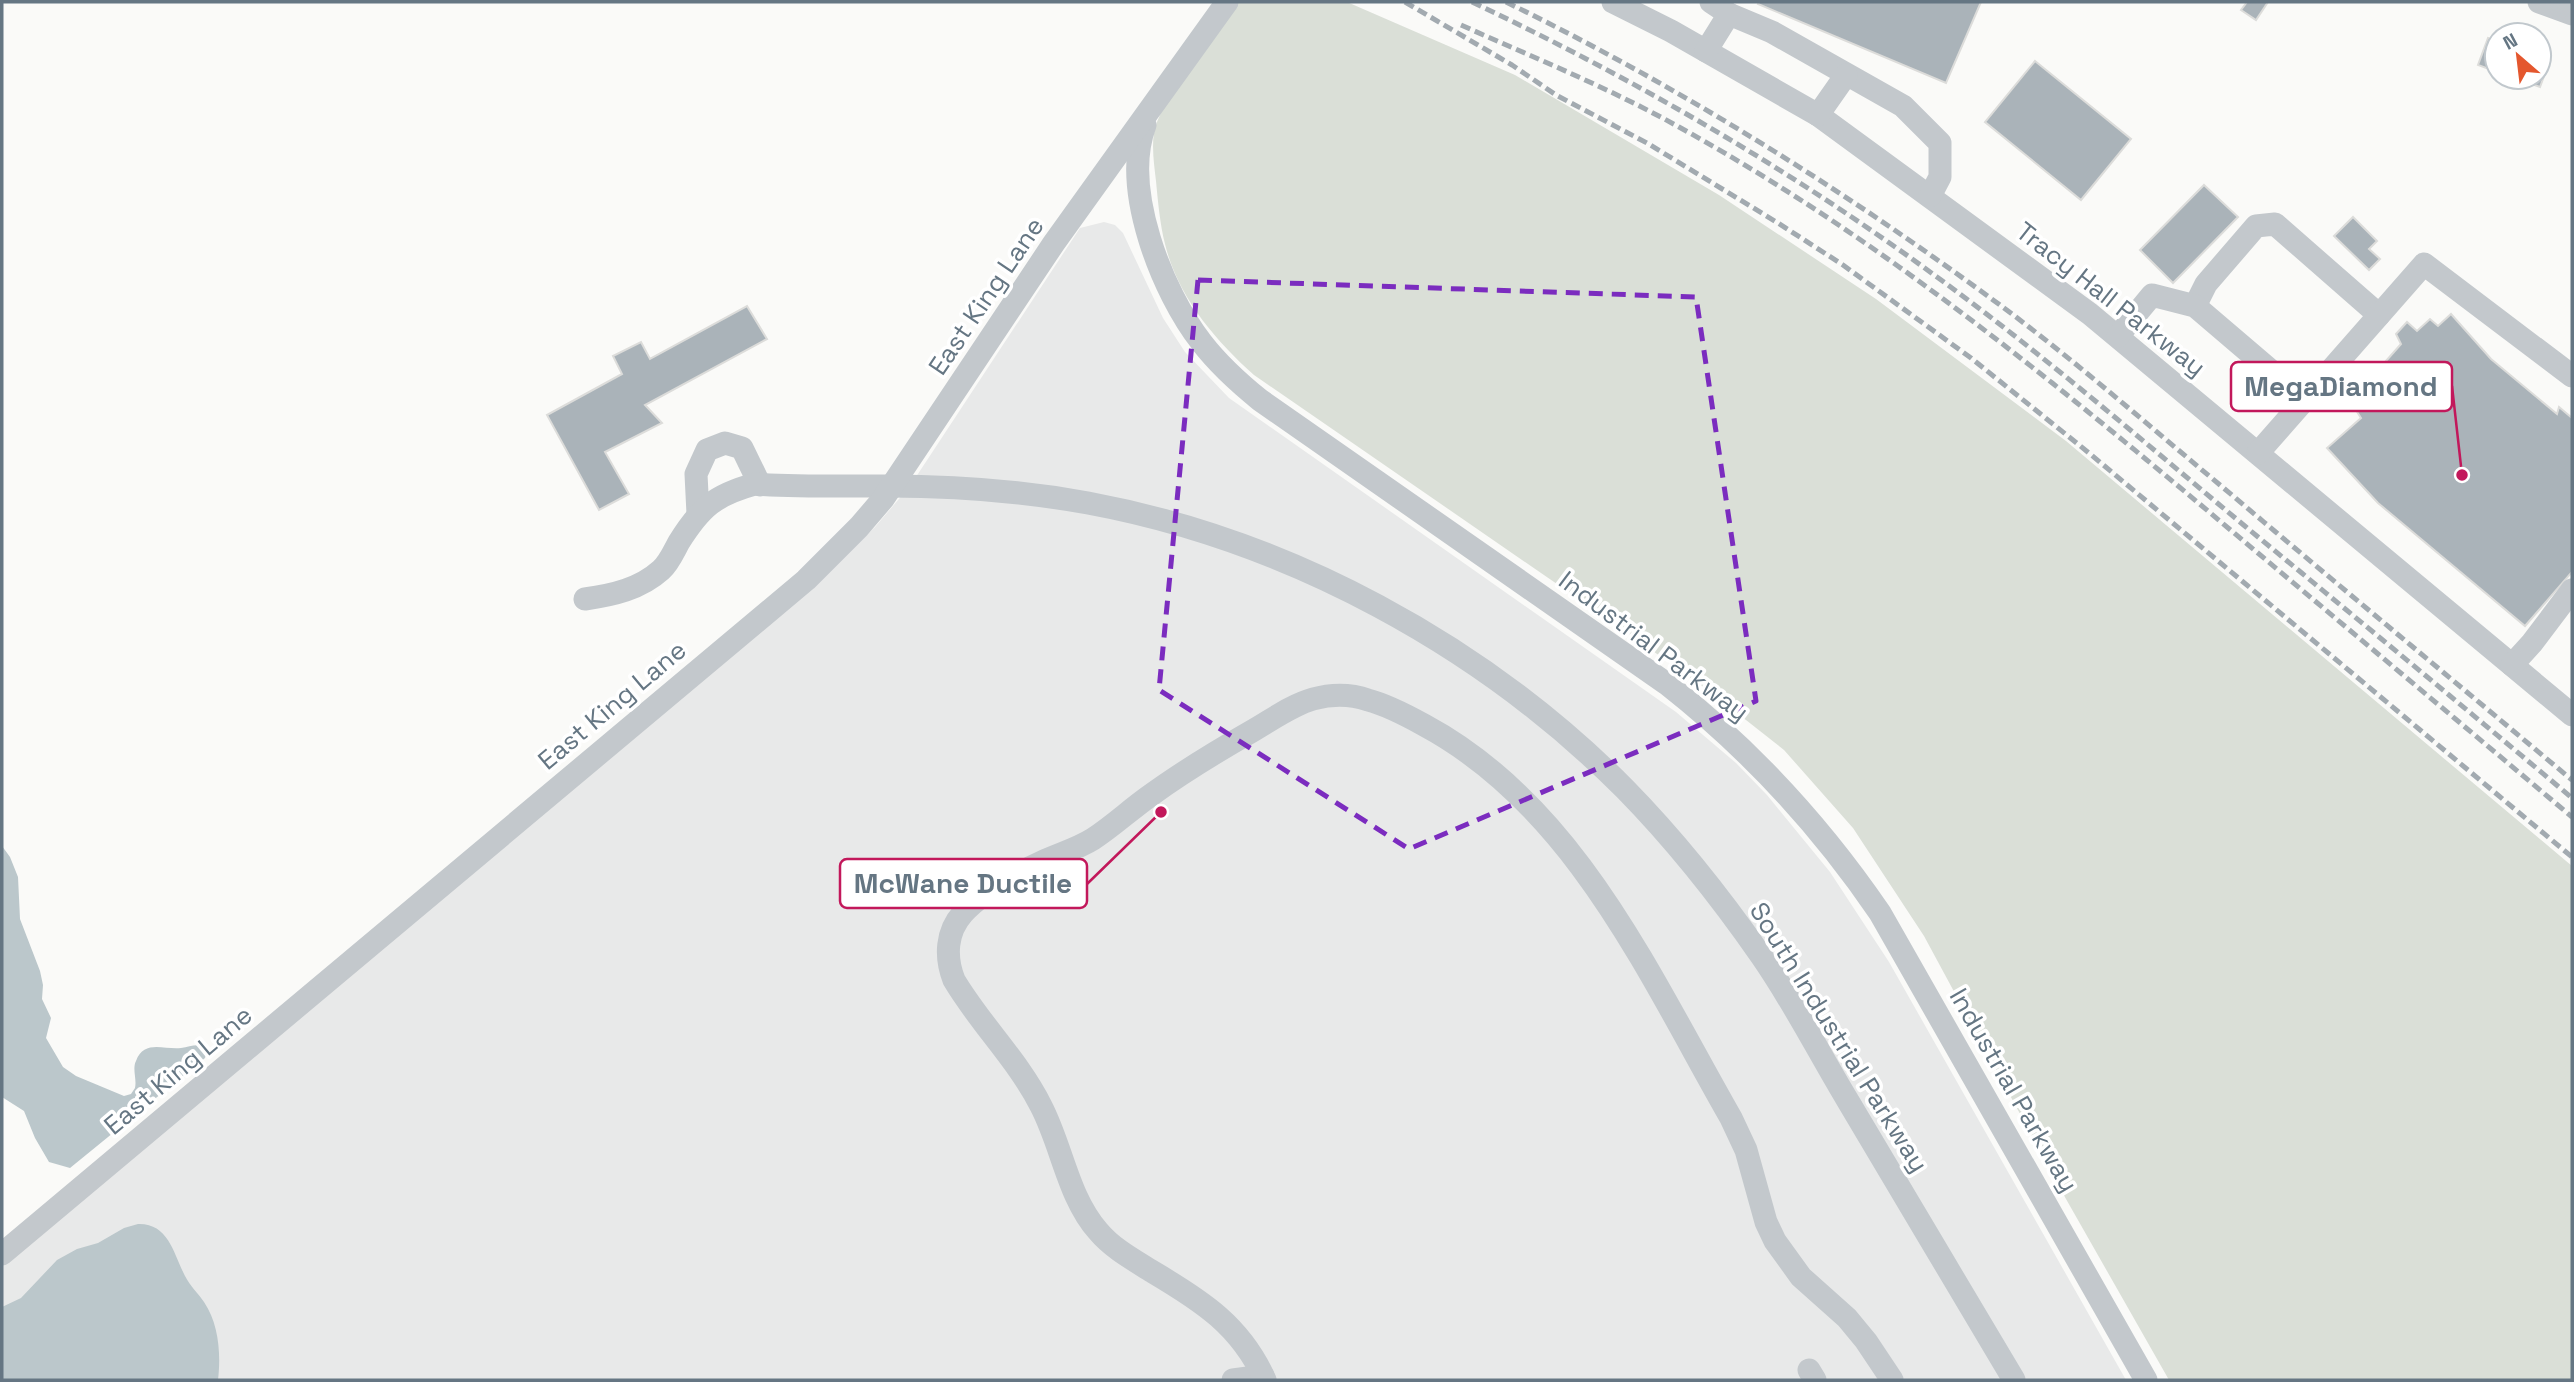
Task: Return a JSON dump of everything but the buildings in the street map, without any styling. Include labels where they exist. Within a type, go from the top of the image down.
[{"type":"street","name":"East King Lane","points":[[2,1254],[806,580],[859,527],[892,486],[1054,243],[1227,2]]},
{"type":"street","name":"Tracy Hall Parkway","points":[[1613,2],[1818,115],[2118,336],[2572,715]]},
{"type":"street","points":[[2539,2],[2572,13]]},
{"type":"street","points":[[1706,51],[1720,8],[1772,32],[1903,106],[1940,143],[1940,177],[1930,197]]},
{"type":"street","points":[[1818,115],[1846,75]]},
{"type":"street","name":"Industrial Parkway","points":[[1154,104],[1140,145],[1138,173],[1142,201],[1160,268],[1185,318],[1201,341],[1232,376],[1260,400],[1667,684],[1740,745],[1781,787],[1834,849],[1887,925],[2146,1380]]},
{"type":"street","points":[[2195,306],[2206,284],[2256,226],[2274,223],[2379,315]]},
{"type":"street","points":[[2258,453],[2424,264],[2572,376]]},
{"type":"street","points":[[2118,336],[2152,295],[2195,306],[2305,400]]},
{"type":"street","points":[[585,599],[619,594],[663,568],[698,514],[696,474],[707,450],[725,443],[742,448],[760,485]]},
{"type":"street","name":"South Industrial Parkway","points":[[698,514],[730,491],[760,485],[892,486],[986,490],[1055,497],[1132,513],[1248,548],[1331,582],[1464,658],[1548,720],[1586,752],[1649,815],[1700,874],[1766,963],[2014,1380]]},
{"type":"street","points":[[2512,665],[2572,590]]},
{"type":"street","points":[[1233,1380],[1264,1378],[1249,1350],[1223,1319],[1190,1294],[1116,1249],[1097,1230],[1082,1208],[1032,1088],[954,980],[950,970],[948,947],[956,923],[963,912],[1002,883],[1093,839],[1199,762],[1293,707],[1314,699],[1340,695],[1355,696],[1382,705],[1457,744],[1512,788],[1553,832],[1623,928],[1731,1118],[1745,1150],[1766,1222],[1775,1241],[1801,1277],[1847,1318],[1892,1380]]},
{"type":"highlighted area","points":[[1198,280],[1696,297],[1756,701],[1409,849],[1159,690]]},
{"type":"shaded area","points":[[1236,2],[1347,2],[1515,75],[1719,195],[1876,299],[2066,441],[2572,866],[2572,1380],[2169,1380],[2066,1199],[1924,936],[1853,828],[1784,750],[1628,633],[1254,375],[1212,332],[1189,300],[1179,282],[1165,244],[1154,167],[1154,136],[1157,122],[1173,91]]},
{"type":"shaded area","points":[[1104,222],[1115,225],[1123,233],[1163,318],[1185,352],[1229,398],[1676,712],[1736,763],[1767,795],[1830,872],[1889,962],[2126,1380],[2,1380],[2,1265],[852,549],[910,486],[1080,228]]},
{"type":"shaded area","points":[[2,846],[18,877],[20,919],[40,971],[42,999],[51,1018],[46,1038],[63,1067],[76,1076],[124,1096],[131,1094],[135,1088],[135,1064],[144,1050],[197,1045],[203,1046],[207,1051],[205,1058],[70,1168],[49,1162],[24,1111],[2,1097]]},
{"type":"shaded area","points":[[138,1224],[148,1225],[164,1234],[187,1280],[209,1311],[218,1340],[218,1380],[2,1380],[2,1307],[21,1298],[57,1260]]},
{"type":"railway","points":[[1405,2],[1512,65],[1556,95],[1647,143],[1778,223],[1843,265],[1971,358],[2089,453],[2572,857]]},
{"type":"railway","points":[[1472,2],[1593,62],[1711,128],[1826,200],[1937,277],[2093,399],[2572,798]]},
{"type":"railway","points":[[1506,2],[1636,70],[1762,144],[1885,223],[2004,308],[2114,395],[2572,780]]},
{"type":"railway","points":[[1461,25],[1599,86],[1679,127],[1750,168],[1887,258],[2082,407],[2572,817]]},
{"type":"place","name":"MegaDiamond","points":[[2462,475]]},
{"type":"place","name":"McWane Ductile","points":[[1161,812]]}]
